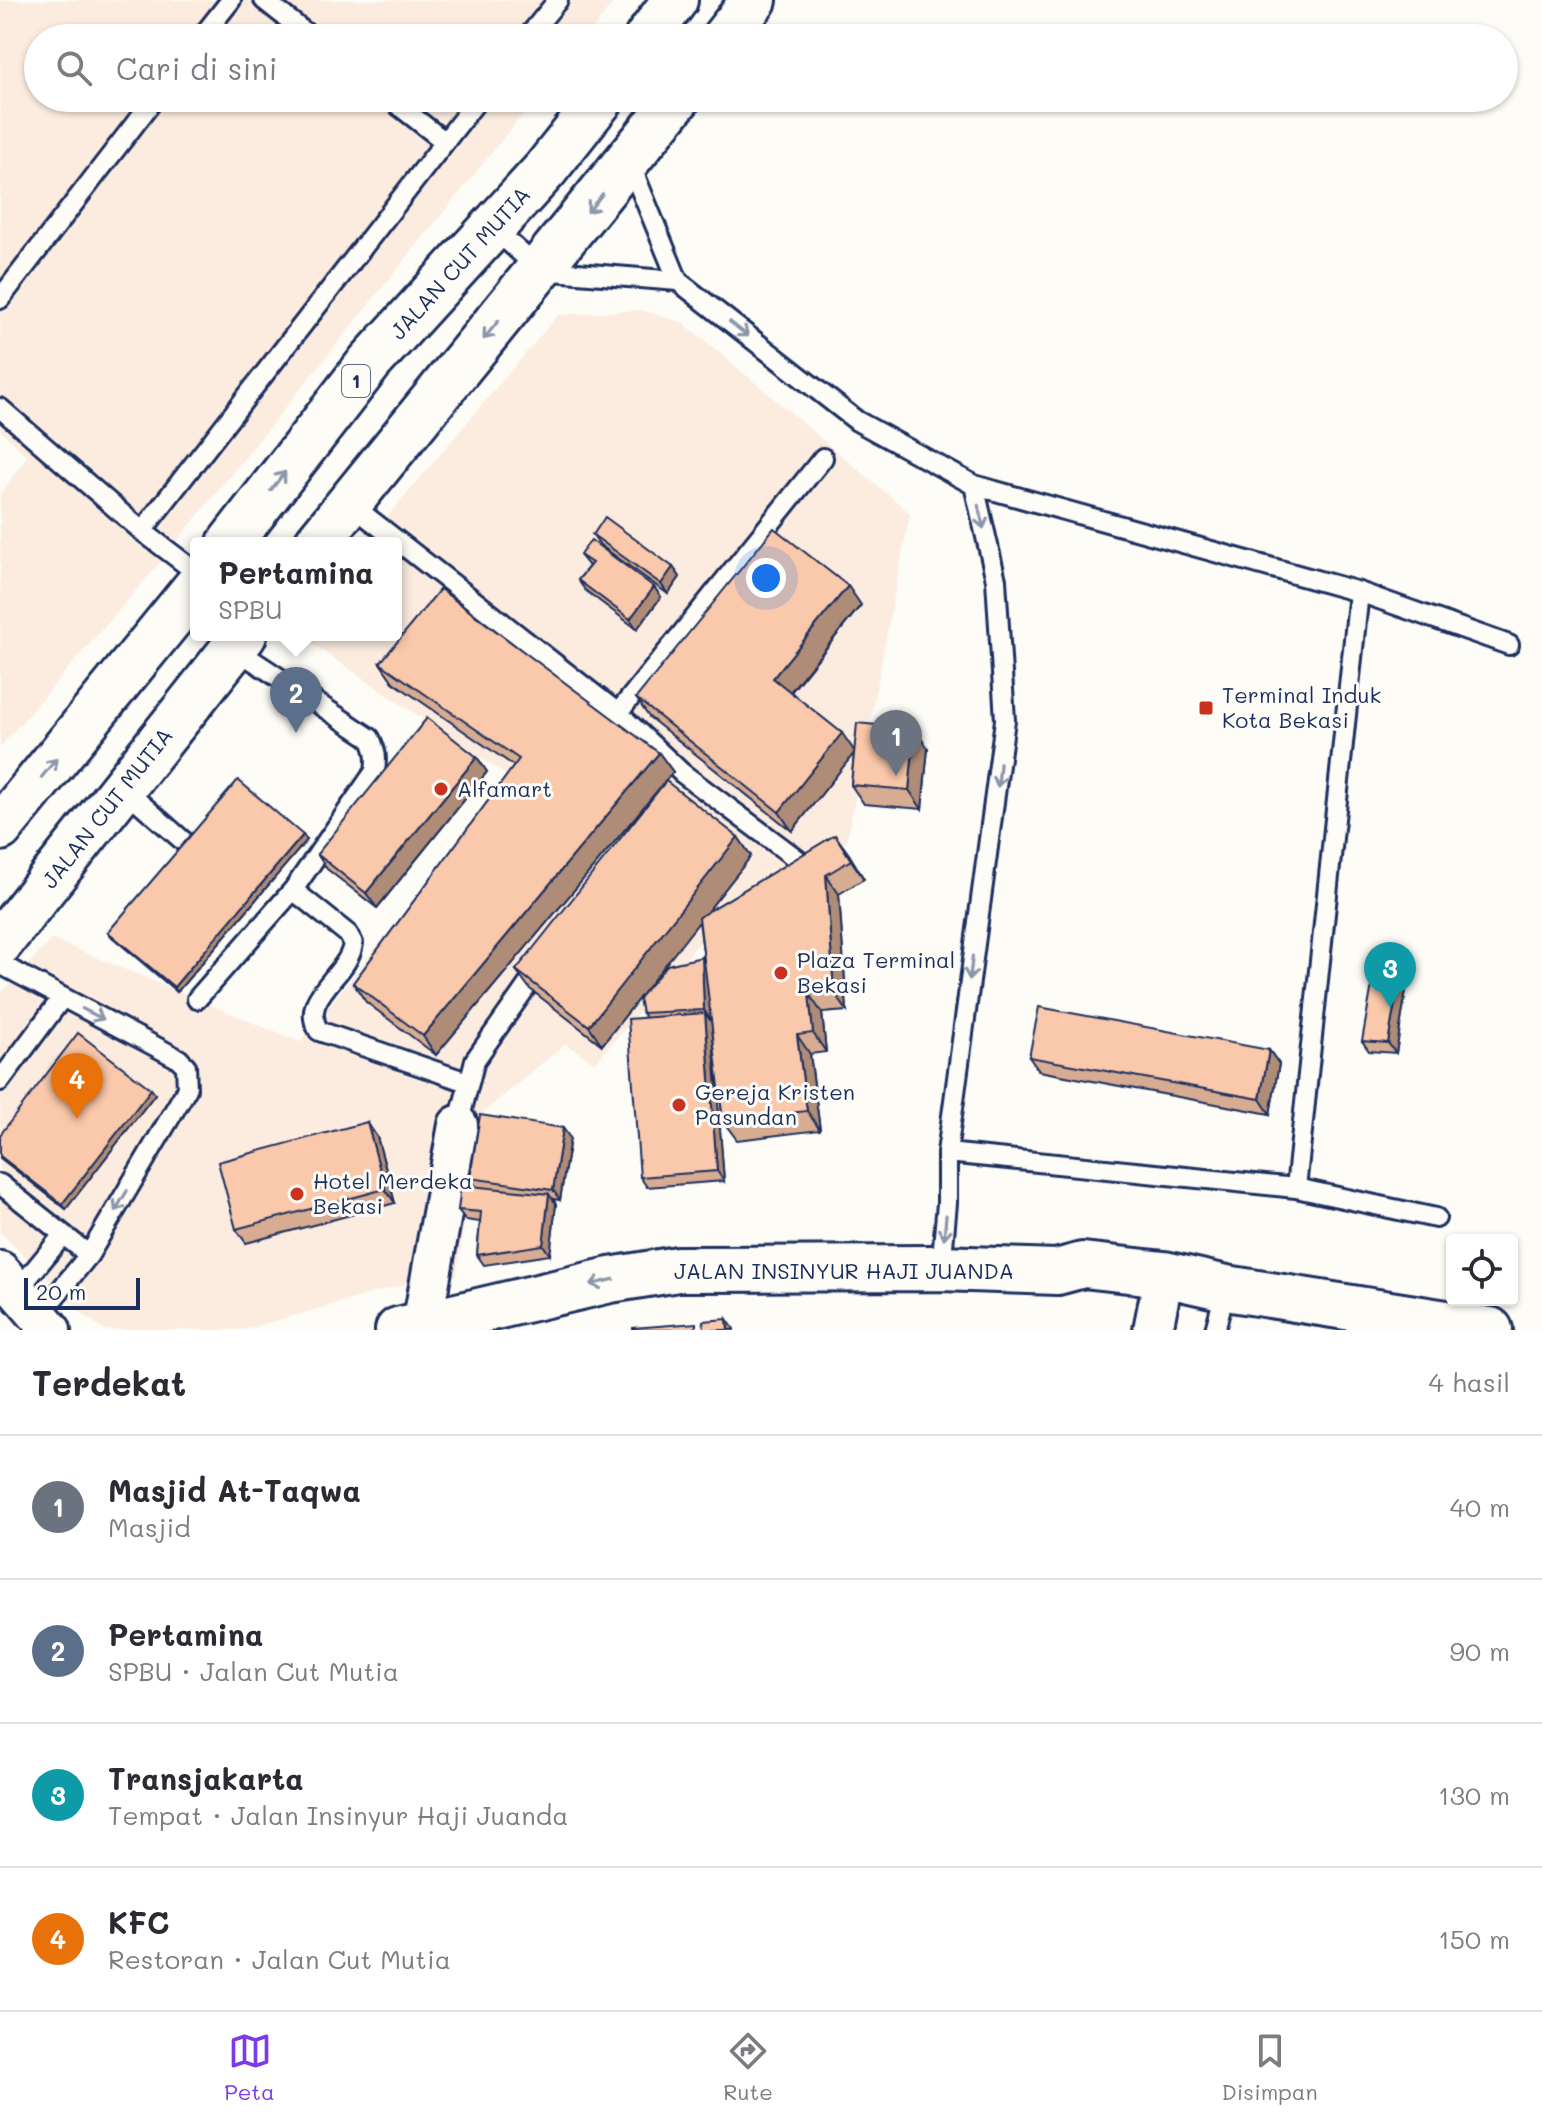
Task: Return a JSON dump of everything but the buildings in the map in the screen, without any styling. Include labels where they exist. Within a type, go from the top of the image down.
[{"type":"main road","points":[[657,24],[675,0]]},
{"type":"main road","points":[[735,24],[754,0]]},
{"type":"main road","name":"JALAN CUT MUTIA","points":[[235,537],[370,362],[545,170],[591,112]]},
{"type":"main road","points":[[322,537],[667,112]]},
{"type":"main road","points":[[0,828],[190,594]]},
{"type":"main road","points":[[155,636],[229,654]]},
{"type":"main road","name":"JALAN CUT MUTIA","points":[[0,943],[229,654]]},
{"type":"main road","name":"JALAN INSINYUR HAJI JUANDA","points":[[410,1327],[610,1280],[678,1269],[941,1268],[1057,1272],[1083,1265],[1159,1301],[1220,1309],[1481,1329]]},
{"type":"main road","name":"JALAN INSINYUR HAJI JUANDA","points":[[1220,1309],[1328,1330]]},
{"type":"street","points":[[410,1327],[458,1125]]},
{"type":"lane","points":[[212,24],[231,0]]},
{"type":"lane","points":[[264,0],[294,24]]},
{"type":"lane","points":[[538,24],[558,0]]},
{"type":"lane","points":[[0,299],[144,112]]},
{"type":"lane","points":[[407,112],[444,141]]},
{"type":"lane","points":[[142,531],[468,112]]},
{"type":"lane","points":[[629,161],[678,281],[857,421],[974,485],[1359,592],[1509,645]]},
{"type":"lane","points":[[492,227],[540,270],[678,281]]},
{"type":"lane","points":[[0,408],[142,531],[190,567]]},
{"type":"lane","points":[[618,713],[823,458]]},
{"type":"lane","points":[[941,1268],[947,1203],[947,1153],[1005,720],[996,580],[974,485]]},
{"type":"lane","points":[[349,503],[393,537]]},
{"type":"lane","points":[[402,544],[618,713],[677,780],[797,859]]},
{"type":"lane","points":[[1296,1188],[1359,592]]},
{"type":"lane","points":[[197,999],[293,890],[375,771],[377,754],[370,738],[229,654]]},
{"type":"lane","points":[[123,788],[189,846]]},
{"type":"lane","points":[[293,890],[348,934],[353,943],[350,955],[315,1003],[313,1014],[319,1031],[467,1082]]},
{"type":"lane","points":[[253,903],[269,917]]},
{"type":"lane","points":[[458,1125],[475,1060],[552,950]]},
{"type":"lane","points":[[0,964],[179,1059],[186,1066],[187,1089],[89,1255],[27,1302]]},
{"type":"lane","points":[[0,1081],[62,998]]},
{"type":"lane","points":[[947,1153],[1296,1188],[1436,1218]]},
{"type":"lane","points":[[0,1184],[89,1255]]},
{"type":"lane","points":[[27,1302],[63,1235]]},
{"type":"shaded area","points":[[0,0],[616,0],[596,24],[24,24],[24,112],[525,112],[153,571],[0,747],[0,494],[27,456],[0,430]]},
{"type":"shaded area","points":[[641,310],[684,323],[910,513],[847,841],[707,934],[595,1063],[565,1044],[478,1117],[457,1276],[413,1282],[242,1330],[104,1330],[82,1313],[0,1232],[0,994],[52,939],[300,1042],[512,779],[308,641],[402,641],[402,537],[370,537],[558,315]]},
{"type":"place","name":"Terminal Induk Kota Bekasi","points":[[1206,708]]},
{"type":"place","name":"Pertamina","points":[[296,733]]},
{"type":"place","name":"Masjid At-Taqwa","points":[[896,776]]},
{"type":"place","name":"Alfamart","points":[[441,789]]},
{"type":"place","name":"Plaza Terminal Bekasi","points":[[781,973]]},
{"type":"place","name":"Transjakarta","points":[[1390,1008]]},
{"type":"place","name":"Gereja Kristen Pasundan","points":[[679,1105]]},
{"type":"place","name":"KFC","points":[[77,1119]]},
{"type":"place","name":"Hotel Merdeka Bekasi","points":[[297,1194]]}]
